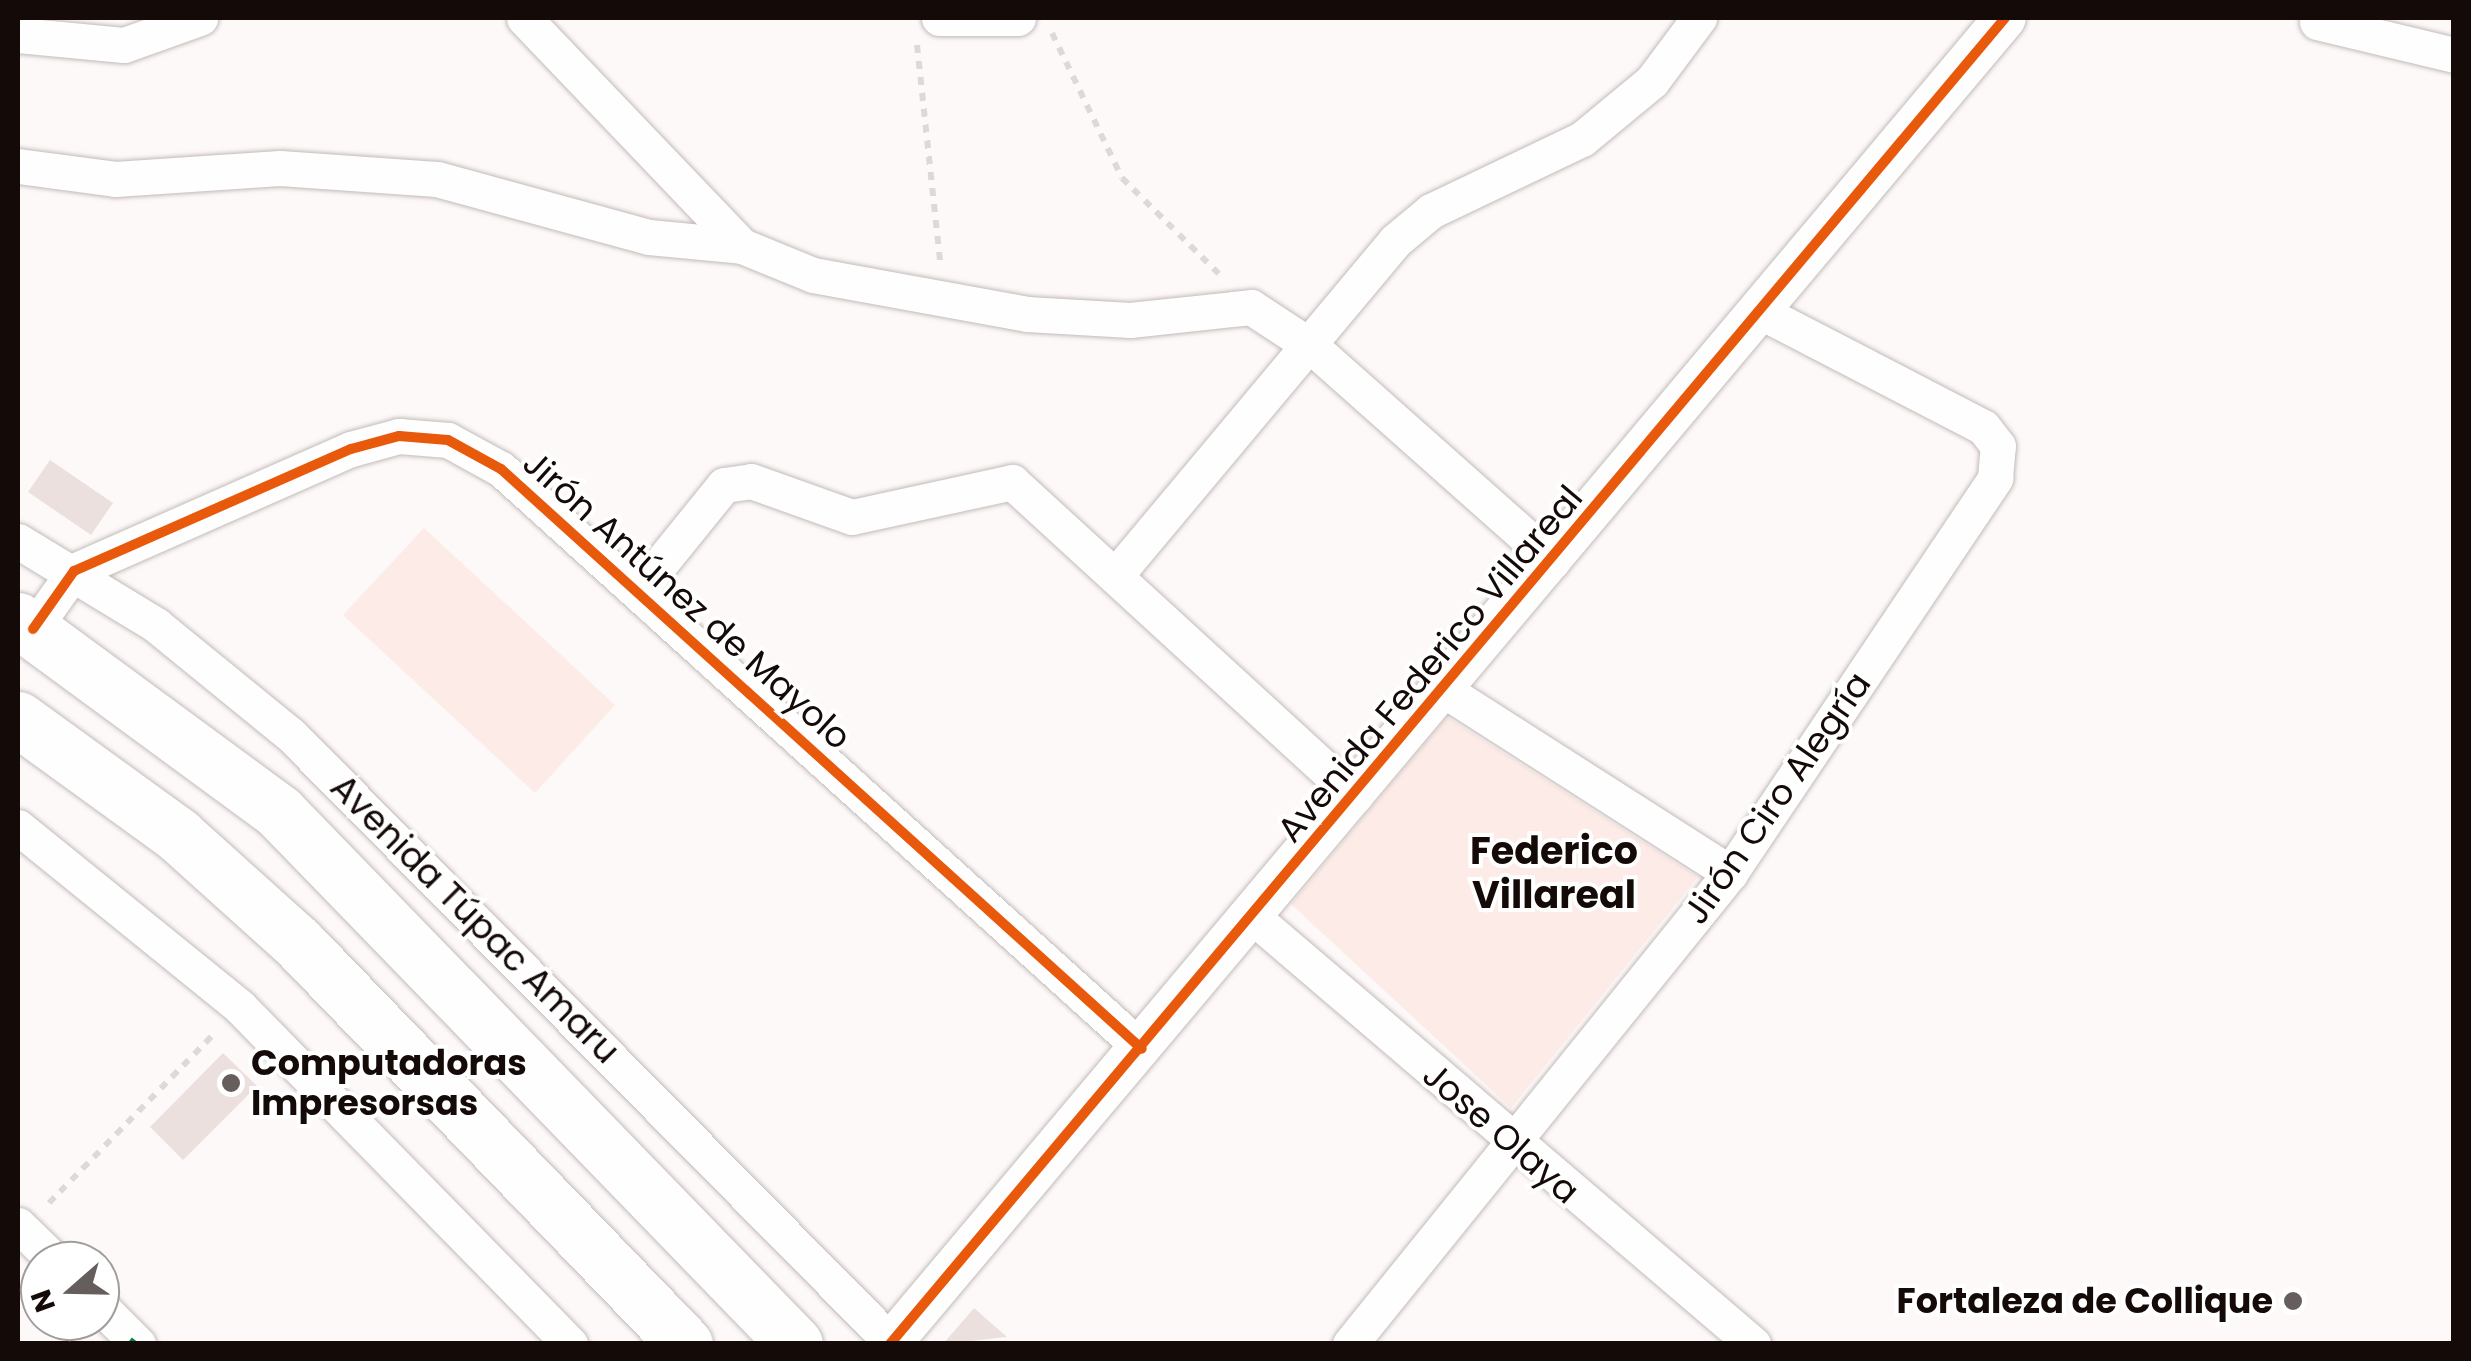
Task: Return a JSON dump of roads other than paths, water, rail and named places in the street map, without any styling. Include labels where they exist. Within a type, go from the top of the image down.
[{"type":"highway","name":"Avenida Túpac Amaru","points":[[25,624],[278,812],[795,1344]]},
{"type":"highway","points":[[18,719],[178,835],[298,942],[685,1344]]},
{"type":"street","points":[[18,35],[124,45],[200,18]]},
{"type":"street","points":[[524,18],[742,246]]},
{"type":"street","points":[[927,27],[1018,18]]},
{"type":"street","points":[[1115,576],[1419,221],[1582,139],[1652,82],[1699,18]]},
{"type":"street","name":"Avenida Federico Villareal","points":[[891,1343],[1553,561],[2006,18]]},
{"type":"street","points":[[2317,22],[2454,55]]},
{"type":"street","points":[[18,166],[115,179],[280,168],[437,179],[649,236],[742,246],[812,275],[944,303],[1130,320],[1252,307],[1312,348],[1553,561]]},
{"type":"street","name":"Jirón Ciro Alegría","points":[[1350,1344],[1730,874],[1995,478],[1998,446],[1983,427],[1762,312]]},
{"type":"street","name":"Jirón Antúnez de Mayolo","points":[[74,571],[398,436],[448,440],[501,469],[1142,1049]]},
{"type":"street","points":[[638,590],[724,485],[751,481],[852,517],[1012,482],[1355,796]]},
{"type":"street","name":"Avenida Túpac Amaru","points":[[18,541],[74,571],[291,735],[891,1343]]},
{"type":"street","points":[[25,624],[74,571]]},
{"type":"street","points":[[1444,690],[1730,874]]},
{"type":"street","points":[[18,827],[240,1008],[570,1344]]},
{"type":"street","name":"Jose Olaya","points":[[1253,917],[1512,1144],[1752,1344]]},
{"type":"street","points":[[120,1326],[138,1344]]},
{"type":"place","name":"Computadoras Impresorsas","points":[[231,1083]]},
{"type":"place","name":"Fortaleza de Collique","points":[[2293,1301]]},
{"type":"district","name":"Federico Villareal","points":[[1554,873]]}]
